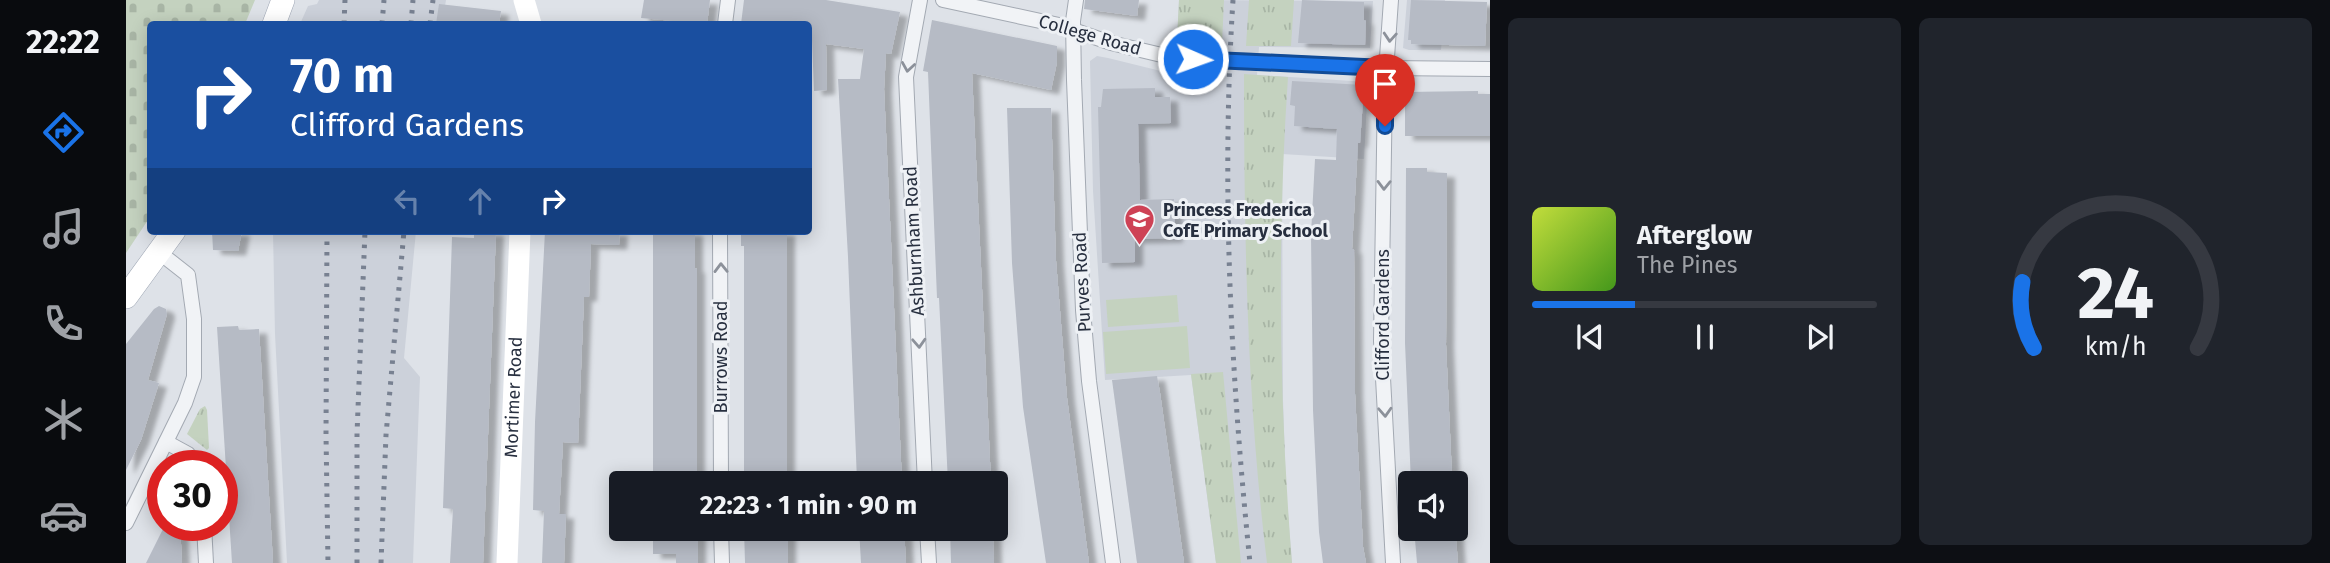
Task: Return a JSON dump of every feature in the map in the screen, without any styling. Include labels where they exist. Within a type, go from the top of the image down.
[{"type":"main road","points":[[275,21],[283,0]]},
{"type":"main road","points":[[524,0],[530,21]]},
{"type":"main road","points":[[126,297],[171,235]]},
{"type":"main road","name":"Mortimer Road","points":[[507,563],[520,235]]},
{"type":"street","points":[[725,21],[728,0]]},
{"type":"street","name":"Ashburnham Road","points":[[920,0],[906,77],[924,471]]},
{"type":"street","name":"College Road","points":[[943,0],[1059,25],[1111,43],[1170,57],[1385,68],[1490,69]]},
{"type":"street","name":"Purves Road","points":[[1076,0],[1074,30],[1077,176],[1083,310],[1089,381],[1113,563]]},
{"type":"street","name":"Clifford Gardens","points":[[1391,0],[1389,58],[1385,68],[1381,341],[1393,563]]},
{"type":"street","name":"Burrows Road","points":[[720,235],[722,471]]},
{"type":"street","points":[[126,523],[194,377],[194,319],[188,275],[160,253]]},
{"type":"street","points":[[166,442],[181,450]]},
{"type":"street","points":[[205,541],[206,563]]},
{"type":"street","points":[[721,541],[722,563]]},
{"type":"street","points":[[928,541],[929,563]]},
{"type":"shaded area","points":[[319,0],[446,0],[442,21],[301,21],[308,6],[317,4]]},
{"type":"shaded area","points":[[1179,0],[1373,1],[1370,48],[1259,47],[1257,75],[1368,82],[1364,159],[1282,154],[1283,400],[1292,563],[1216,563],[1191,375],[1105,380],[1093,191],[1090,61],[1097,56],[1177,75],[1192,71],[1194,43],[1177,40]]},
{"type":"shaded area","points":[[1407,0],[1445,0],[1441,50],[1403,48]]},
{"type":"shaded area","points":[[273,235],[416,235],[404,358],[420,377],[413,563],[287,563],[275,334]]},
{"type":"green space","points":[[126,0],[255,0],[246,21],[147,21],[147,222],[126,253]]},
{"type":"green space","points":[[1179,0],[1224,0],[1222,44],[1177,40]]},
{"type":"green space","points":[[1249,0],[1294,0],[1291,46],[1246,46]]},
{"type":"green space","points":[[1244,74],[1288,77],[1282,198],[1281,320],[1284,442],[1292,563],[1267,563],[1260,502],[1248,319]]},
{"type":"green space","points":[[1177,295],[1179,322],[1108,327],[1106,300]]},
{"type":"green space","points":[[1187,326],[1190,368],[1106,374],[1103,332]]},
{"type":"green space","points":[[1223,372],[1241,563],[1216,563],[1191,374]]},
{"type":"green space","points":[[205,406],[207,410],[207,450],[187,434],[200,409]]},
{"type":"building","points":[[644,0],[710,0],[707,21],[641,18]]},
{"type":"building","points":[[744,0],[826,0],[900,12],[891,54],[886,53],[884,89],[901,471],[857,471],[838,79],[860,79],[864,49],[826,44],[827,90],[814,91],[812,21],[741,21]]},
{"type":"building","points":[[1085,0],[1139,0],[1137,16],[1084,9]]},
{"type":"building","points":[[1302,0],[1364,2],[1365,45],[1298,43]]},
{"type":"building","points":[[1411,0],[1487,2],[1485,46],[1411,44],[1411,40],[1408,40]]},
{"type":"building","points":[[439,4],[501,11],[499,21],[436,21]]},
{"type":"building","points":[[932,20],[1057,46],[1057,62],[1051,90],[972,73],[990,471],[947,471],[928,72],[923,71]]},
{"type":"building","points":[[1292,81],[1364,85],[1352,249],[1355,394],[1366,563],[1323,563],[1313,410],[1311,234],[1315,159],[1336,160],[1337,129],[1294,126],[1295,106],[1290,105]]},
{"type":"building","points":[[1155,88],[1155,97],[1170,97],[1171,123],[1138,124],[1140,200],[1174,199],[1175,238],[1135,239],[1135,262],[1102,263],[1098,107],[1101,107],[1103,89]]},
{"type":"building","points":[[1478,91],[1478,94],[1490,94],[1490,136],[1405,136],[1405,92]]},
{"type":"building","points":[[1007,108],[1051,108],[1056,261],[1067,398],[1089,563],[1046,563],[1023,407],[1012,263]]},
{"type":"building","points":[[1406,168],[1427,168],[1427,172],[1447,173],[1446,345],[1452,471],[1410,471],[1405,343]]},
{"type":"building","points":[[212,235],[241,235],[238,251],[213,250]]},
{"type":"building","points":[[474,235],[496,235],[483,563],[450,563],[453,509],[443,508],[452,237],[474,238]]},
{"type":"building","points":[[545,235],[620,235],[619,245],[591,244],[589,297],[584,297],[578,443],[563,442],[559,514],[566,514],[564,563],[542,563],[544,511],[533,510]]},
{"type":"building","points":[[653,235],[695,235],[697,471],[653,471]]},
{"type":"building","points":[[741,235],[787,235],[787,471],[744,471],[744,246],[741,246]]},
{"type":"building","points":[[159,306],[166,309],[167,314],[148,380],[159,383],[141,440],[126,470],[126,344]]},
{"type":"building","points":[[217,327],[259,329],[273,563],[232,563],[231,541],[238,541],[238,450],[225,450]]},
{"type":"building","points":[[1157,376],[1184,563],[1137,563],[1112,380]]},
{"type":"building","points":[[157,541],[181,541],[182,563],[146,563]]},
{"type":"building","points":[[653,541],[698,541],[698,563],[676,563],[676,554],[653,554]]},
{"type":"building","points":[[744,541],[788,541],[788,563],[745,563]]},
{"type":"building","points":[[860,541],[905,541],[906,563],[861,563]]},
{"type":"building","points":[[950,541],[993,541],[994,563],[951,563]]},
{"type":"building","points":[[1415,541],[1456,541],[1458,563],[1417,563]]},
{"type":"railway","points":[[344,21],[345,0]]},
{"type":"railway","points":[[382,21],[384,0]]},
{"type":"railway","points":[[411,21],[413,0]]},
{"type":"railway","points":[[430,21],[433,0]]},
{"type":"railway","points":[[1233,0],[1228,141],[1230,282],[1250,563]]},
{"type":"railway","points":[[327,235],[328,563]]},
{"type":"railway","points":[[357,563],[357,434],[365,235]]},
{"type":"railway","points":[[381,563],[386,435],[404,235]]},
{"type":"place","name":"Princess Frederica CofE Primary School","points":[[1140,247]]},
{"type":"route","points":[[1193,59],[1385,68],[1385,126]]}]
